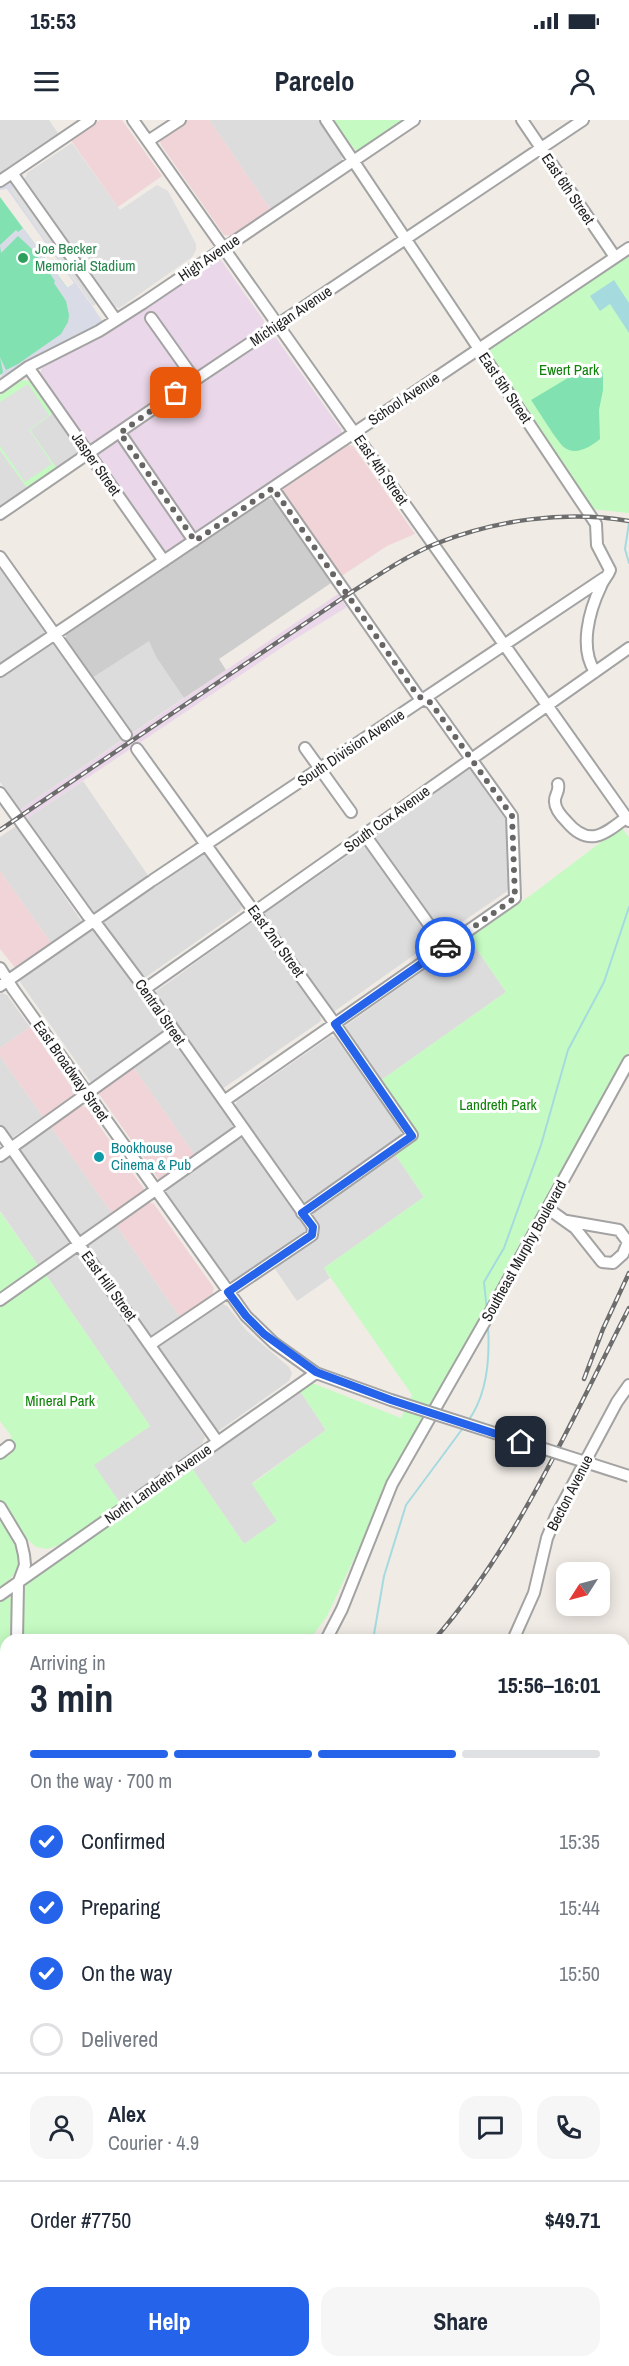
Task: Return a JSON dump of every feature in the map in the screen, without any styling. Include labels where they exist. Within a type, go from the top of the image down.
[{"type":"street","points":[[0,181],[90,120]]},
{"type":"street","name":"East 4th Street","points":[[133,120],[628,819]]},
{"type":"street","points":[[148,141],[180,120]]},
{"type":"street","name":"East 5th Street","points":[[326,120],[595,520],[597,543],[609,568],[608,576]]},
{"type":"street","name":"High Avenue","points":[[0,387],[28,368],[116,320],[414,120]]},
{"type":"street","name":"East 6th Street","points":[[522,120],[615,257]]},
{"type":"street","name":"Michigan Avenue","points":[[0,514],[195,380],[583,120]]},
{"type":"street","points":[[12,173],[116,320]]},
{"type":"street","name":"School Avenue","points":[[0,671],[629,248]]},
{"type":"street","points":[[151,318],[195,380]]},
{"type":"street","name":"Jasper Street","points":[[28,368],[164,561]]},
{"type":"street","points":[[120,433],[195,541]]},
{"type":"street","points":[[224,1101],[515,898],[512,816],[431,703],[418,696],[273,488]]},
{"type":"street","points":[[0,557],[126,735]]},
{"type":"street","points":[[596,672],[587,656],[588,629],[600,589],[608,576]]},
{"type":"street","name":"South Division Avenue","points":[[4,983],[152,881],[608,576]]},
{"type":"street","name":"South Cox Avenue","points":[[145,989],[629,648]]},
{"type":"street","points":[[305,748],[351,812]]},
{"type":"street","name":"East 2nd Street","points":[[137,749],[335,1024],[412,1136],[302,1213]]},
{"type":"street","points":[[558,784],[556,807],[572,828],[582,835],[598,836],[628,819]]},
{"type":"street","name":"Central Street","points":[[0,793],[87,916],[145,989],[313,1227],[312,1235],[228,1292]]},
{"type":"street","points":[[365,835],[445,947]]},
{"type":"street","name":"East Broadway Street","points":[[0,968],[4,983],[87,1094],[228,1292],[246,1316],[264,1334],[316,1372],[391,1400],[629,1476]]},
{"type":"street","points":[[0,1156],[174,1032]]},
{"type":"street","name":"Southeast Murphy Boulevard","points":[[329,1634],[342,1609],[380,1511],[629,1061]]},
{"type":"street","points":[[0,1300],[243,1128]]},
{"type":"street","name":"East Hill Street","points":[[0,1132],[218,1441]]},
{"type":"street","points":[[547,1208],[567,1221],[602,1262],[613,1263],[626,1250],[628,1242],[619,1230],[567,1221]]},
{"type":"street","points":[[151,1344],[228,1292]]},
{"type":"street","name":"North Landreth Avenue","points":[[0,1595],[316,1372]]},
{"type":"street","name":"Becton Avenue","points":[[516,1634],[534,1593],[547,1538],[556,1516],[617,1402],[629,1385]]},
{"type":"street","points":[[0,1507],[21,1542],[24,1555],[25,1565],[18,1584],[17,1634]]},
{"type":"shaded area","points":[[0,120],[49,120],[60,136],[0,174]]},
{"type":"shaded area","points":[[100,120],[122,120],[162,176],[118,207],[70,139]]},
{"type":"shaded area","points":[[187,120],[209,120],[271,210],[233,236],[224,235],[161,145],[160,141],[164,136]]},
{"type":"shaded area","points":[[209,120],[319,120],[341,152],[342,161],[271,210]]},
{"type":"shaded area","points":[[72,143],[120,210],[157,185],[168,191],[196,244],[192,257],[124,305],[119,308],[114,306],[103,313],[96,304],[93,306],[10,189],[26,177],[27,173]]},
{"type":"shaded area","points":[[12,181],[17,184],[10,189],[104,323],[3,379],[0,378],[3,372],[0,357],[6,370],[18,364],[61,334],[69,315],[66,301],[34,251],[18,236],[1,253],[0,245],[16,230],[18,232],[23,228],[67,288],[74,283],[7,189],[0,190],[0,187]]},
{"type":"shaded area","points":[[221,260],[264,321],[264,327],[91,446],[88,445],[40,375],[42,368],[124,323]]},
{"type":"shaded area","points":[[271,337],[276,338],[341,429],[342,434],[170,551],[165,551],[98,459],[98,454]]},
{"type":"shaded area","points":[[28,384],[49,415],[29,430],[52,464],[25,482],[0,446],[0,402]]},
{"type":"shaded area","points":[[53,413],[79,450],[78,454],[57,469],[30,430]]},
{"type":"shaded area","points":[[347,445],[353,446],[415,534],[387,546],[340,577],[281,490]]},
{"type":"shaded area","points":[[0,450],[28,489],[0,508]]},
{"type":"shaded area","points":[[268,498],[274,501],[331,583],[219,659],[226,670],[184,698],[156,657],[149,641],[92,678],[66,641],[66,633]]},
{"type":"shaded area","points":[[0,567],[46,632],[0,665]]},
{"type":"shaded area","points":[[338,594],[347,607],[287,644],[26,819],[20,810]]},
{"type":"shaded area","points":[[149,640],[156,657],[184,698],[131,734],[92,678]]},
{"type":"shaded area","points":[[50,643],[56,645],[122,740],[20,810],[0,782],[0,677]]},
{"type":"shaded area","points":[[469,769],[473,769],[506,817],[510,887],[443,935],[373,838]]},
{"type":"shaded area","points":[[83,781],[156,887],[204,853],[242,907],[240,911],[146,977],[139,975],[26,819]]},
{"type":"shaded area","points":[[16,826],[82,922],[53,946],[0,871],[0,837]]},
{"type":"shaded area","points":[[363,845],[430,937],[431,943],[332,1013],[262,917]]},
{"type":"shaded area","points":[[0,871],[53,946],[17,970],[0,949]]},
{"type":"shaded area","points":[[253,923],[320,1015],[321,1021],[222,1089],[154,993]]},
{"type":"shaded area","points":[[92,928],[96,930],[166,1030],[92,1084],[18,979]]},
{"type":"shaded area","points":[[469,938],[506,992],[380,1081],[344,1027]]},
{"type":"shaded area","points":[[0,994],[7,995],[30,1027],[0,1048]]},
{"type":"shaded area","points":[[30,1027],[75,1092],[43,1117],[0,1056],[0,1048]]},
{"type":"shaded area","points":[[331,1036],[336,1038],[401,1130],[401,1135],[310,1201],[304,1202],[235,1106],[237,1101]]},
{"type":"shaded area","points":[[168,1042],[175,1043],[236,1128],[196,1157],[133,1067]]},
{"type":"shaded area","points":[[0,1056],[43,1117],[10,1139],[0,1127]]},
{"type":"shaded area","points":[[133,1067],[196,1157],[160,1181],[99,1094],[101,1090]]},
{"type":"shaded area","points":[[81,1106],[86,1107],[145,1192],[114,1216],[51,1127]]},
{"type":"shaded area","points":[[51,1127],[114,1216],[81,1238],[77,1236],[19,1151]]},
{"type":"shaded area","points":[[238,1138],[244,1139],[307,1229],[232,1281],[227,1279],[166,1192],[169,1187]]},
{"type":"shaded area","points":[[395,1154],[424,1197],[324,1268],[330,1278],[297,1301],[273,1266],[317,1236],[317,1226],[312,1216],[315,1211]]},
{"type":"shaded area","points":[[8,1158],[13,1159],[72,1243],[40,1268],[0,1211],[0,1164]]},
{"type":"shaded area","points":[[148,1202],[154,1204],[214,1288],[212,1295],[180,1317],[116,1225]]},
{"type":"shaded area","points":[[116,1225],[180,1317],[153,1336],[149,1336],[87,1250],[88,1244]]},
{"type":"shaded area","points":[[79,1252],[205,1437],[202,1444],[120,1503],[93,1465],[150,1426],[46,1275]]},
{"type":"shaded area","points":[[221,1303],[227,1306],[247,1331],[289,1367],[292,1373],[289,1381],[217,1432],[157,1347]]},
{"type":"shaded area","points":[[298,1388],[326,1430],[252,1483],[278,1521],[244,1544],[189,1464]]},
{"type":"green space","points":[[333,120],[404,120],[356,151]]},
{"type":"green space","name":"Joe Becker Memorial Stadium","points":[[0,197],[68,289],[70,288],[75,295],[79,314],[70,334],[0,375]]},
{"type":"green space","name":"Ewert Park","points":[[629,254],[629,513],[591,509],[489,352],[493,346]]},
{"type":"green space","points":[[593,363],[603,373],[603,390],[599,410],[600,439],[579,451],[569,450],[557,439],[531,400]]},
{"type":"green space","points":[[21,380],[30,381],[53,413],[30,430],[57,469],[28,489],[0,450],[0,395]]},
{"type":"green space","name":"Landreth Park","points":[[621,827],[629,837],[629,1052],[402,1457],[327,1616],[314,1634],[24,1634],[23,1586],[189,1464],[244,1544],[277,1521],[252,1484],[326,1430],[298,1388],[310,1383],[315,1384],[401,1418],[412,1395],[324,1268],[424,1197],[395,1154],[415,1137],[380,1081],[506,992],[469,938],[531,895]]},
{"type":"green space","points":[[0,1212],[40,1268],[0,1296]]},
{"type":"green space","name":"Mineral Park","points":[[46,1275],[150,1426],[94,1465],[120,1503],[60,1545],[47,1549],[36,1547],[26,1538],[0,1502],[0,1446],[12,1437],[0,1421],[0,1307]]},
{"type":"green space","points":[[0,1516],[16,1545],[19,1562],[17,1570],[0,1587]]},
{"type":"green space","points":[[5,1592],[11,1599],[12,1634],[0,1634],[0,1595]]},
{"type":"water","points":[[614,280],[629,303],[629,333],[610,304],[600,311],[590,296]]},
{"type":"waterway","points":[[629,523],[625,549],[629,563]]},
{"type":"waterway","points":[[487,1311],[484,1282],[504,1248],[541,1145],[568,1050],[604,982],[629,907]]},
{"type":"waterway","points":[[468,1421],[484,1388],[489,1351],[488,1326]]},
{"type":"waterway","points":[[374,1634],[384,1576],[406,1505],[463,1428]]},
{"type":"railway","points":[[0,830],[347,595],[424,549],[482,529],[530,519],[580,517],[629,521]]},
{"type":"railway","points":[[584,1379],[603,1329],[629,1273]]},
{"type":"railway","points":[[439,1634],[492,1563],[517,1522],[564,1438],[629,1308]]},
{"type":"way so far","points":[[176,393],[120,433],[195,541],[273,488],[418,696],[431,703],[512,816],[515,898],[445,947]]},
{"type":"place","name":"Joe Becker Memorial Stadium","points":[[23,258]]},
{"type":"place","name":"Bookhouse Cinema & Pub","points":[[99,1157]]},
{"type":"route","points":[[445,947],[335,1024],[412,1136],[302,1213],[313,1227],[312,1235],[228,1292],[246,1316],[264,1334],[285,1352],[316,1372],[357,1389],[521,1442]]}]
